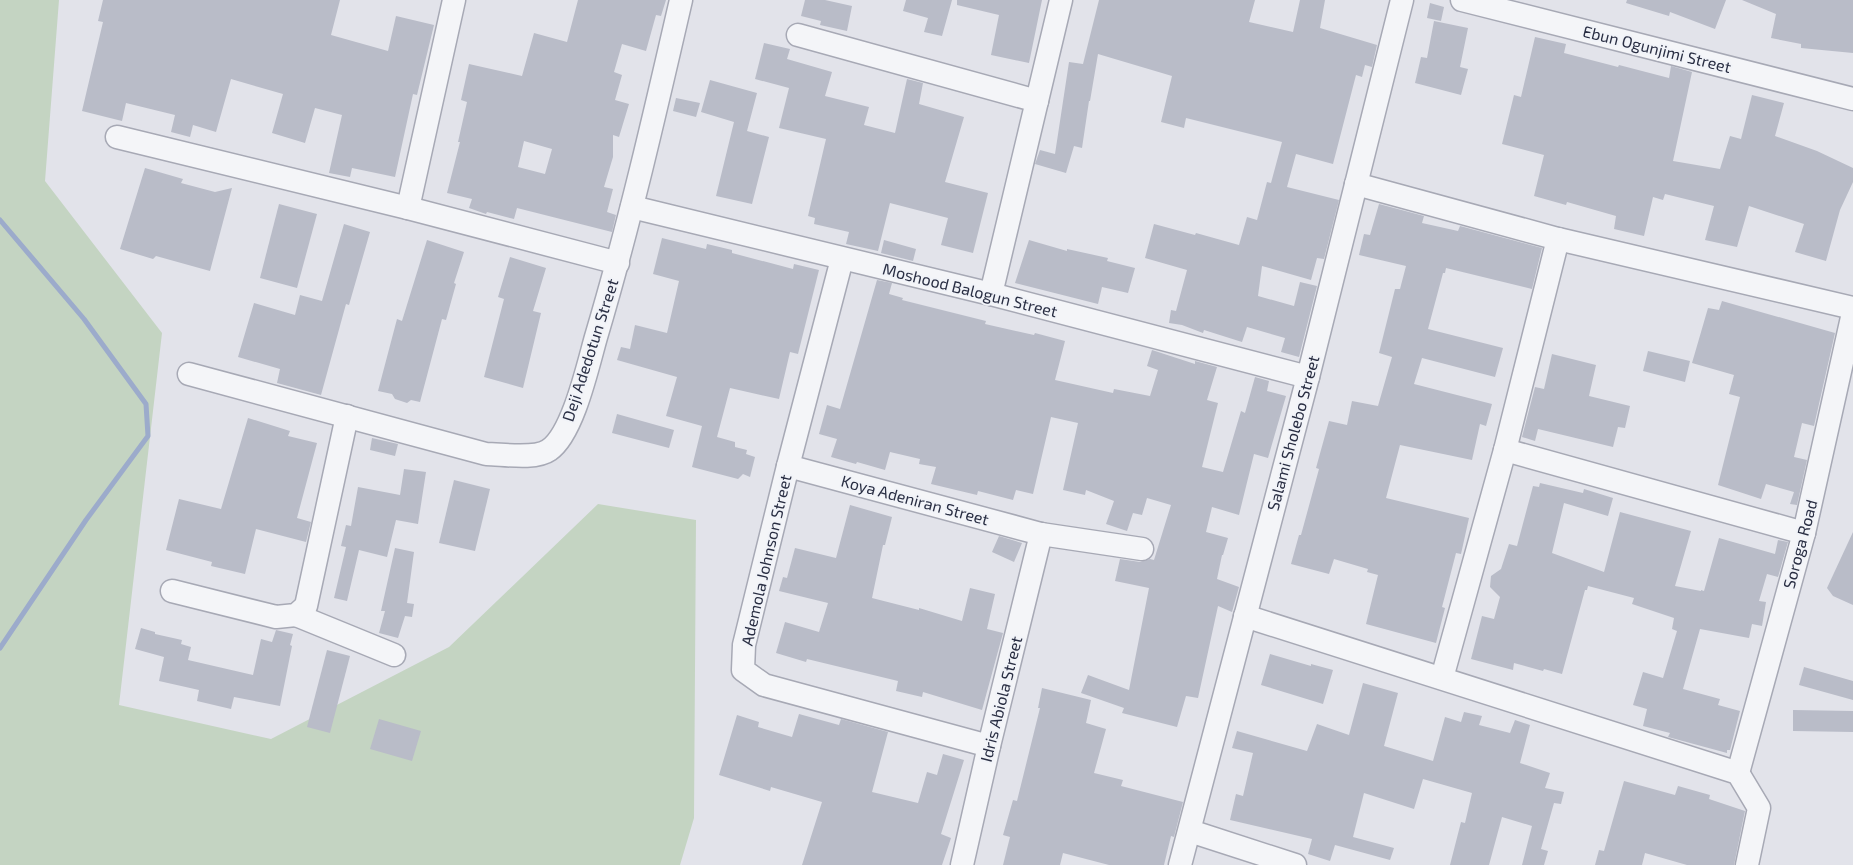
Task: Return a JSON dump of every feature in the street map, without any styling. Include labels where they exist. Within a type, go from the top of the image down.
[{"type":"street","name":"Deji Adedotun Street","points":[[189,374],[486,454],[536,455],[549,450],[562,437],[576,403],[618,263],[681,0]]},
{"type":"street","points":[[991,294],[1061,0]]},
{"type":"street","name":"Salami Sholebo Street","points":[[1180,865],[1308,377],[1402,0]]},
{"type":"street","name":"Ebun Ogunjimi Street","points":[[1462,0],[1853,99]]},
{"type":"street","points":[[408,208],[451,1]]},
{"type":"street","points":[[798,35],[1037,101]]},
{"type":"street","points":[[117,137],[408,208],[618,263]]},
{"type":"street","points":[[1356,184],[1558,239],[1853,308]]},
{"type":"street","name":"Moshood Balogun Street","points":[[632,207],[991,294],[1308,377]]},
{"type":"street","points":[[1442,678],[1505,450],[1558,239]]},
{"type":"street","name":"Ademola Johnson Street","points":[[842,259],[744,645],[743,670],[764,685],[989,746]]},
{"type":"street","name":"Soroga Road","points":[[1738,773],[1804,533],[1853,313]]},
{"type":"street","points":[[296,615],[306,606],[347,416]]},
{"type":"street","points":[[1505,450],[1804,533]]},
{"type":"street","name":"Koya Adeniran Street","points":[[788,466],[1041,534],[1142,549]]},
{"type":"street","points":[[962,865],[1041,534]]},
{"type":"street","name":"Idris Abiola Street","points":[[962,865],[1041,534]]},
{"type":"street","points":[[172,591],[276,617],[296,615],[394,655]]},
{"type":"street","points":[[1245,616],[1738,773],[1759,808],[1747,865]]},
{"type":"street","points":[[1190,831],[1295,865]]},
{"type":"green space","points":[[0,0],[59,0],[45,181],[162,333],[119,705],[271,739],[449,647],[598,504],[696,520],[694,818],[680,865],[0,865]]},
{"type":"building","points":[[103,0],[340,0],[331,35],[388,51],[396,16],[434,25],[417,95],[413,94],[395,177],[352,168],[350,177],[329,173],[342,115],[315,108],[305,143],[272,133],[283,94],[231,79],[216,132],[193,125],[190,137],[171,132],[175,115],[126,103],[122,121],[82,111],[103,22],[98,21]]},
{"type":"building","points":[[578,0],[666,0],[661,16],[656,15],[646,51],[622,44],[614,72],[622,75],[615,100],[629,104],[619,137],[613,135],[613,157],[604,187],[613,189],[607,212],[616,215],[612,232],[517,208],[514,219],[487,212],[486,214],[469,208],[472,199],[447,193],[460,142],[458,142],[467,102],[461,100],[469,64],[522,76],[534,33],[567,42]],"holes":[[[524,141],[552,149],[545,174],[518,167]]]},
{"type":"building","points":[[805,0],[825,0],[852,6],[847,31],[820,25],[821,21],[801,16]]},
{"type":"building","points":[[906,0],[952,0],[942,36],[924,32],[928,18],[903,11]]},
{"type":"building","points":[[957,0],[1042,0],[1029,63],[991,55],[999,15],[957,5]]},
{"type":"building","points":[[1099,0],[1255,0],[1249,22],[1293,32],[1300,0],[1325,0],[1320,28],[1377,45],[1372,67],[1365,65],[1362,77],[1356,75],[1333,164],[1296,154],[1287,187],[1339,200],[1324,259],[1317,258],[1311,280],[1262,266],[1258,296],[1294,306],[1300,282],[1317,286],[1299,357],[1281,352],[1285,338],[1247,327],[1242,342],[1204,330],[1203,333],[1182,325],[1169,323],[1171,310],[1176,311],[1187,270],[1145,258],[1154,224],[1239,245],[1247,217],[1257,220],[1267,182],[1271,183],[1282,142],[1186,118],[1184,128],[1161,122],[1172,76],[1098,54],[1082,148],[1074,146],[1066,173],[1035,164],[1040,150],[1055,154],[1069,62],[1083,64]]},
{"type":"building","points":[[1627,0],[1726,0],[1715,29],[1670,12],[1669,16],[1626,3]]},
{"type":"building","points":[[1742,0],[1853,0],[1853,53],[1801,48],[1801,44],[1771,38],[1776,14]]},
{"type":"building","points":[[1430,3],[1444,7],[1441,21],[1427,18]]},
{"type":"building","points":[[1434,21],[1468,28],[1460,67],[1468,69],[1461,95],[1415,83],[1421,57],[1427,58]]},
{"type":"building","points":[[1535,37],[1566,44],[1564,53],[1618,67],[1619,65],[1669,78],[1671,66],[1692,72],[1673,161],[1720,169],[1730,136],[1741,139],[1752,95],[1784,103],[1775,136],[1817,151],[1853,168],[1853,182],[1840,210],[1826,261],[1795,252],[1804,224],[1749,206],[1737,247],[1705,240],[1714,206],[1665,194],[1663,200],[1653,197],[1644,236],[1614,229],[1616,216],[1567,202],[1566,205],[1534,196],[1544,155],[1502,144],[1514,95],[1521,97]]},
{"type":"building","points":[[764,43],[790,49],[787,59],[832,72],[825,96],[869,107],[864,125],[895,133],[907,79],[923,83],[919,104],[964,117],[945,182],[988,193],[973,253],[941,245],[948,218],[890,203],[878,251],[846,244],[849,232],[814,224],[815,218],[808,216],[826,139],[779,128],[789,88],[755,79]]},
{"type":"building","points":[[710,80],[757,93],[747,131],[769,137],[752,204],[716,196],[734,122],[701,112]]},
{"type":"building","points":[[676,98],[700,103],[696,117],[673,111]]},
{"type":"building","points":[[145,168],[183,179],[181,183],[215,192],[232,188],[210,271],[156,256],[153,259],[120,249]]},
{"type":"building","points":[[279,204],[317,214],[297,288],[260,278]]},
{"type":"building","points":[[1379,204],[1424,216],[1422,223],[1458,231],[1460,226],[1542,248],[1532,289],[1446,268],[1445,273],[1443,273],[1428,329],[1503,348],[1495,377],[1422,358],[1414,384],[1492,404],[1486,426],[1480,424],[1472,460],[1400,445],[1386,498],[1469,518],[1461,554],[1456,553],[1442,607],[1445,608],[1436,643],[1366,624],[1378,575],[1367,572],[1368,569],[1334,559],[1329,574],[1291,564],[1319,469],[1316,468],[1329,421],[1347,425],[1352,401],[1378,406],[1392,357],[1379,353],[1395,289],[1400,289],[1406,266],[1359,255],[1364,234],[1370,235]]},
{"type":"building","points":[[344,224],[370,232],[349,305],[346,304],[321,395],[277,383],[280,369],[238,357],[254,303],[295,315],[300,295],[322,301]]},
{"type":"building","points":[[662,238],[706,249],[707,244],[732,250],[732,253],[793,269],[794,264],[819,270],[798,354],[790,352],[779,399],[730,388],[717,437],[735,442],[735,447],[747,450],[746,454],[755,457],[750,477],[743,474],[738,479],[692,467],[702,426],[666,416],[677,377],[617,360],[621,347],[630,349],[635,325],[667,333],[679,281],[653,274]]},
{"type":"building","points":[[427,240],[464,252],[454,283],[456,284],[446,320],[442,319],[420,402],[411,400],[407,403],[395,399],[392,394],[378,391],[397,319],[402,321]]},
{"type":"building","points":[[884,240],[916,249],[913,261],[881,253]]},
{"type":"building","points":[[1029,240],[1067,251],[1067,249],[1108,258],[1107,261],[1135,268],[1128,293],[1102,287],[1098,304],[1015,283]]},
{"type":"building","points":[[510,257],[546,268],[533,311],[541,313],[523,388],[484,377],[504,299],[498,297]]},
{"type":"building","points":[[877,280],[892,283],[889,294],[903,298],[902,300],[986,321],[985,324],[1034,335],[1035,333],[1065,341],[1055,380],[1113,393],[1114,389],[1150,396],[1158,370],[1147,366],[1152,350],[1195,364],[1195,361],[1217,367],[1207,400],[1218,403],[1202,467],[1223,472],[1241,411],[1245,413],[1255,377],[1269,381],[1267,391],[1286,396],[1268,458],[1254,454],[1239,515],[1212,507],[1206,532],[1228,538],[1217,579],[1239,587],[1232,612],[1218,606],[1198,698],[1186,696],[1177,727],[1122,713],[1124,708],[1081,693],[1088,675],[1129,690],[1149,588],[1115,581],[1120,559],[1140,562],[1150,559],[1154,560],[1171,505],[1147,498],[1142,515],[1133,513],[1127,531],[1106,524],[1114,501],[1086,490],[1085,495],[1063,490],[1078,423],[1051,417],[1033,494],[1016,490],[1013,500],[978,491],[977,495],[931,484],[936,467],[919,464],[920,459],[890,452],[885,470],[831,457],[837,439],[819,434],[827,405],[840,409]]},
{"type":"building","points":[[1722,301],[1835,333],[1814,426],[1802,423],[1794,457],[1807,460],[1797,505],[1790,504],[1794,492],[1766,484],[1761,499],[1718,485],[1740,397],[1729,394],[1734,375],[1692,363],[1708,308],[1719,310]]},
{"type":"building","points":[[1648,351],[1690,361],[1685,382],[1643,371]]},
{"type":"building","points":[[1552,354],[1596,365],[1589,396],[1630,406],[1625,428],[1618,427],[1613,447],[1538,429],[1535,441],[1522,437],[1535,387],[1544,389]]},
{"type":"building","points":[[617,414],[674,430],[669,448],[612,433]]},
{"type":"building","points":[[248,418],[290,431],[288,436],[317,443],[297,518],[311,522],[306,542],[256,529],[245,574],[211,566],[212,562],[166,550],[179,499],[221,509]]},
{"type":"building","points":[[372,438],[398,444],[395,456],[370,450]]},
{"type":"building","points":[[404,469],[426,472],[418,524],[396,520],[387,557],[359,550],[347,601],[334,598],[346,547],[341,546],[346,525],[351,526],[358,487],[400,495]]},
{"type":"building","points":[[454,480],[490,489],[475,551],[439,543]]},
{"type":"building","points":[[1540,483],[1583,493],[1584,489],[1613,498],[1608,516],[1564,503],[1552,553],[1604,572],[1620,512],[1691,531],[1675,586],[1701,591],[1704,591],[1719,538],[1775,554],[1778,540],[1788,542],[1778,577],[1767,574],[1759,601],[1766,602],[1762,626],[1752,624],[1749,638],[1700,629],[1683,689],[1720,699],[1718,705],[1740,711],[1730,750],[1727,750],[1727,753],[1668,737],[1670,733],[1643,726],[1647,709],[1633,705],[1643,672],[1663,678],[1677,631],[1672,629],[1674,618],[1632,604],[1634,598],[1588,586],[1587,590],[1585,590],[1562,674],[1514,663],[1513,670],[1471,659],[1482,616],[1494,619],[1500,597],[1490,587],[1491,576],[1501,569],[1509,544],[1517,546],[1533,486],[1539,487]]},
{"type":"building","points":[[850,505],[892,517],[885,545],[883,545],[872,598],[919,610],[919,608],[962,621],[970,588],[995,594],[987,629],[1003,633],[982,710],[923,692],[922,697],[896,691],[898,681],[807,659],[806,662],[776,653],[785,622],[819,632],[828,603],[779,591],[783,577],[787,578],[795,548],[836,558]]},
{"type":"building","points":[[1853,532],[1853,605],[1833,596],[1827,588]]},
{"type":"building","points":[[999,536],[1022,543],[1014,562],[992,552]]},
{"type":"building","points":[[395,548],[414,552],[407,603],[414,604],[412,617],[405,616],[398,638],[379,633],[385,611],[381,611]]},
{"type":"building","points":[[141,628],[155,632],[155,634],[182,640],[181,644],[191,647],[188,660],[253,675],[261,639],[272,642],[276,630],[293,634],[280,706],[234,697],[231,709],[197,701],[199,690],[159,681],[164,657],[135,649]]},
{"type":"building","points":[[327,650],[350,656],[330,733],[307,727]]},
{"type":"building","points":[[1270,654],[1311,666],[1311,664],[1333,670],[1323,704],[1261,685]]},
{"type":"building","points":[[1804,667],[1853,681],[1853,700],[1799,685]]},
{"type":"building","points":[[1363,683],[1398,693],[1384,746],[1433,761],[1445,717],[1461,722],[1464,712],[1482,716],[1479,725],[1510,733],[1515,720],[1530,725],[1520,763],[1550,773],[1545,788],[1564,792],[1561,804],[1554,803],[1541,849],[1548,851],[1544,865],[1522,865],[1532,826],[1502,817],[1489,865],[1450,865],[1461,822],[1465,823],[1472,793],[1423,779],[1414,809],[1364,793],[1353,837],[1394,848],[1390,860],[1335,845],[1330,861],[1308,854],[1312,839],[1230,820],[1236,794],[1243,796],[1253,753],[1232,748],[1237,731],[1307,751],[1317,724],[1349,735]]},
{"type":"building","points":[[1042,688],[1091,700],[1086,723],[1106,729],[1094,773],[1123,780],[1121,786],[1183,802],[1174,837],[1171,836],[1164,865],[1109,865],[1063,853],[1060,865],[1003,865],[1010,837],[1003,835],[1013,800],[1017,801],[1040,708],[1038,708]]},
{"type":"building","points":[[1793,710],[1853,711],[1853,732],[1793,731]]},
{"type":"building","points":[[799,714],[839,725],[841,719],[888,732],[872,792],[918,803],[927,772],[937,775],[943,754],[964,760],[941,834],[951,838],[942,865],[802,865],[822,802],[771,787],[770,791],[719,775],[737,715],[759,722],[758,727],[792,737]]},
{"type":"building","points":[[379,719],[421,731],[412,761],[370,749]]},
{"type":"building","points":[[1624,781],[1675,795],[1678,786],[1710,795],[1709,799],[1745,811],[1734,865],[1687,865],[1645,853],[1642,865],[1595,865],[1599,850],[1604,851]]},
{"type":"waterway","points":[[0,220],[84,319],[146,404],[148,436],[86,520],[0,648]]}]
